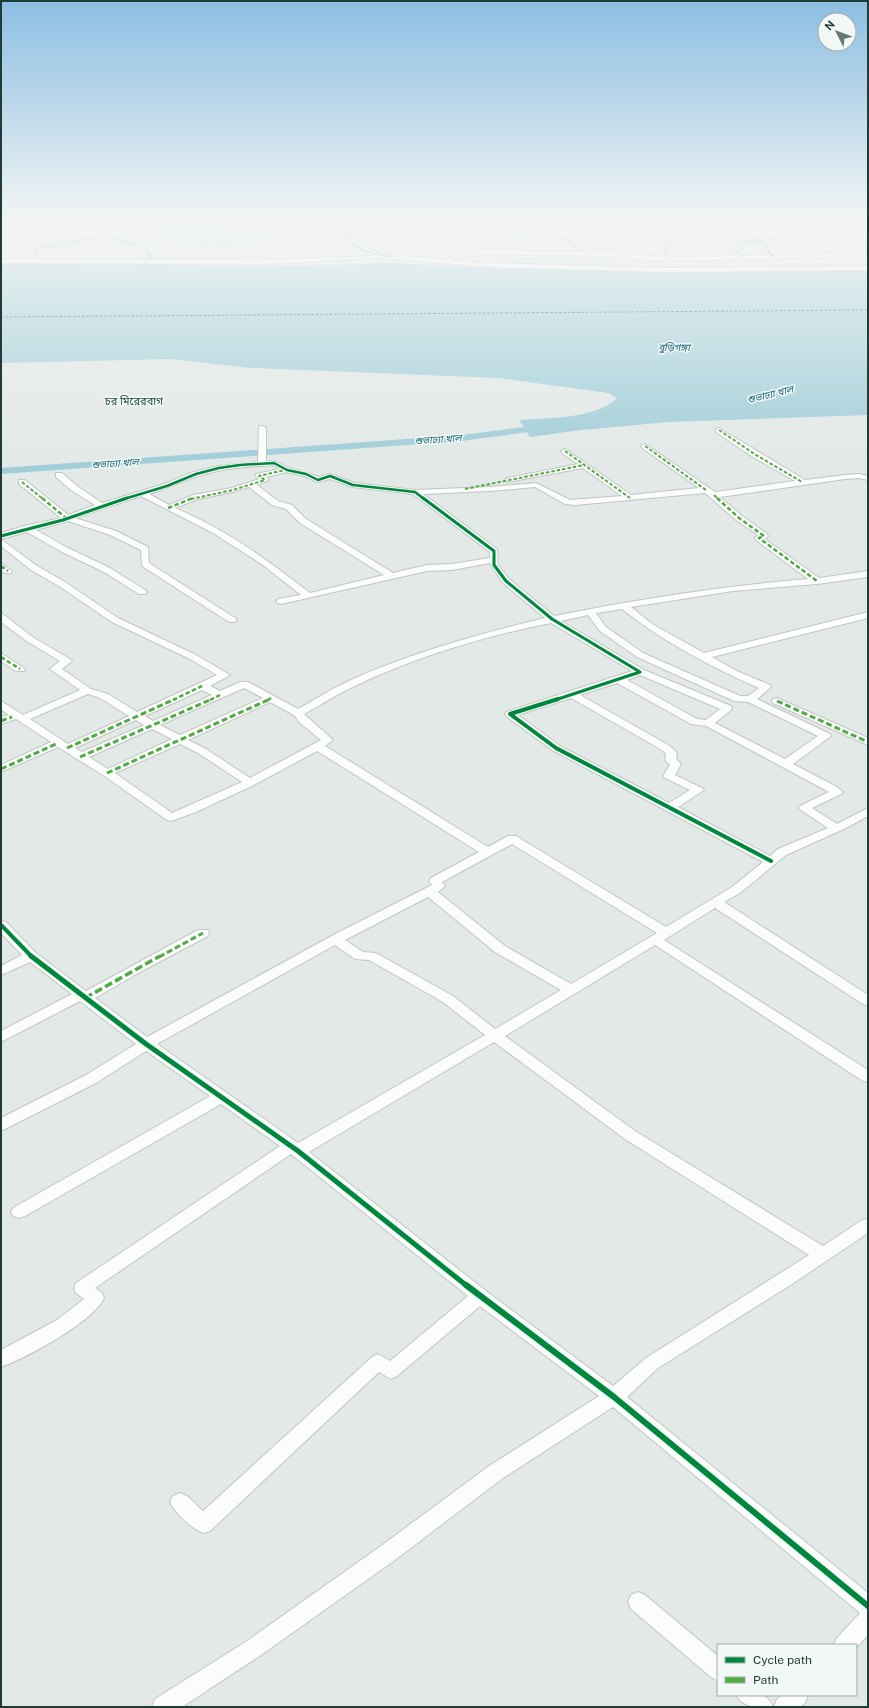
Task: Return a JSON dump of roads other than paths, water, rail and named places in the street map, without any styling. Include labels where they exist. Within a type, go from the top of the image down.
[{"type":"street","points":[[262,430],[262,462]]},
{"type":"street","points":[[719,430],[756,455],[802,482]]},
{"type":"street","points":[[645,446],[714,496],[739,518],[764,536],[758,538],[817,581]]},
{"type":"street","points":[[565,451],[630,498]]},
{"type":"street","points":[[1,536],[143,494],[196,474],[262,462],[274,463],[287,470],[306,474],[318,480],[330,476],[353,485],[415,492],[490,489],[536,485],[572,503],[706,490]]},
{"type":"street","points":[[465,489],[584,465]]},
{"type":"street","points":[[168,508],[196,497],[211,494],[216,495],[265,480],[259,476],[287,470]]},
{"type":"street","points":[[59,475],[74,488],[101,506]]},
{"type":"street","points":[[714,496],[802,482],[859,476],[868,478]]},
{"type":"street","points":[[22,482],[66,518],[113,533],[146,550],[145,564],[232,620]]},
{"type":"street","points":[[250,484],[275,503],[289,507],[303,521],[392,576]]},
{"type":"street","points":[[415,492],[494,551],[494,565],[506,581],[552,619],[640,672],[727,708],[708,723]]},
{"type":"street","points":[[143,494],[168,508],[192,518],[222,535],[266,563],[308,596]]},
{"type":"street","points":[[27,528],[63,549],[107,570],[142,592]]},
{"type":"street","points":[[1,542],[34,568],[62,584],[115,620],[193,657],[226,675],[136,716],[1,768]]},
{"type":"street","points":[[281,601],[427,568],[452,567],[494,560]]},
{"type":"street","points":[[298,713],[371,675],[490,634],[552,619],[623,605],[748,586],[817,581],[868,574]]},
{"type":"street","points":[[623,605],[648,626],[733,673],[766,687],[750,699]]},
{"type":"street","points":[[590,611],[603,629],[640,654],[738,699],[750,699],[826,736],[786,764]]},
{"type":"street","points":[[704,656],[868,615]]},
{"type":"street","points":[[1,617],[31,640],[67,661],[55,670],[87,691],[104,696],[152,725],[202,751],[250,783]]},
{"type":"street","points":[[1,657],[20,669]]},
{"type":"street","points":[[640,672],[510,714],[556,748],[771,861]]},
{"type":"street","points":[[618,679],[695,722],[708,723],[837,792],[804,808],[836,828]]},
{"type":"street","points":[[1,704],[17,718],[63,745],[80,757],[107,773],[171,818],[205,805],[250,783],[328,740],[304,721],[298,713],[244,684],[80,757]]},
{"type":"street","points":[[202,686],[220,695]]},
{"type":"street","points":[[1,722],[17,718],[87,691]]},
{"type":"street","points":[[572,694],[666,748],[672,753],[670,760],[676,764],[669,776],[698,790],[669,808]]},
{"type":"street","points":[[107,773],[271,698]]},
{"type":"street","points":[[777,701],[868,742]]},
{"type":"street","points":[[317,746],[488,852]]},
{"type":"street","points":[[1,1359],[58,1329],[84,1311],[96,1298],[82,1288],[295,1148],[571,990],[736,890],[782,852],[868,812]]},
{"type":"street","points":[[1,1125],[91,1079],[146,1044],[336,940],[439,886],[435,881],[512,839],[552,865],[618,903],[659,936],[868,1077]]},
{"type":"street","points":[[429,891],[500,949],[571,990]]},
{"type":"street","points":[[715,902],[868,1001]]},
{"type":"street","points":[[1,925],[31,956],[146,1044],[295,1148],[480,1296],[614,1397],[868,1606]]},
{"type":"street","points":[[1,1037],[83,996],[204,932]]},
{"type":"street","points":[[336,940],[360,956],[371,956],[448,999],[494,1035],[630,1135],[823,1255]]},
{"type":"street","points":[[1,971],[31,956]]},
{"type":"street","points":[[19,1212],[221,1097]]},
{"type":"street","points":[[163,1707],[254,1648],[388,1553],[496,1472],[614,1397],[652,1363],[868,1225]]},
{"type":"street","points":[[180,1502],[203,1524],[378,1362],[390,1371],[480,1296]]},
{"type":"street","points":[[638,1602],[717,1669]]},
{"type":"street","points":[[845,1644],[868,1620]]},
{"type":"street","points":[[749,1696],[762,1707]]},
{"type":"street","points":[[785,1707],[796,1696]]},
{"type":"water","name":"বুড়িগঙ্গা","points":[[1,300],[868,300],[868,415],[668,422],[581,430],[530,437],[519,420],[557,418],[584,414],[608,405],[617,398],[608,393],[498,378],[251,368],[171,359],[1,363]]},
{"type":"waterway","name":"শুভাঢ্যা খাল","points":[[1,471],[462,438],[546,427]]},
{"type":"district","name":"চর মিরেরবাগ","points":[[134,401]]}]
